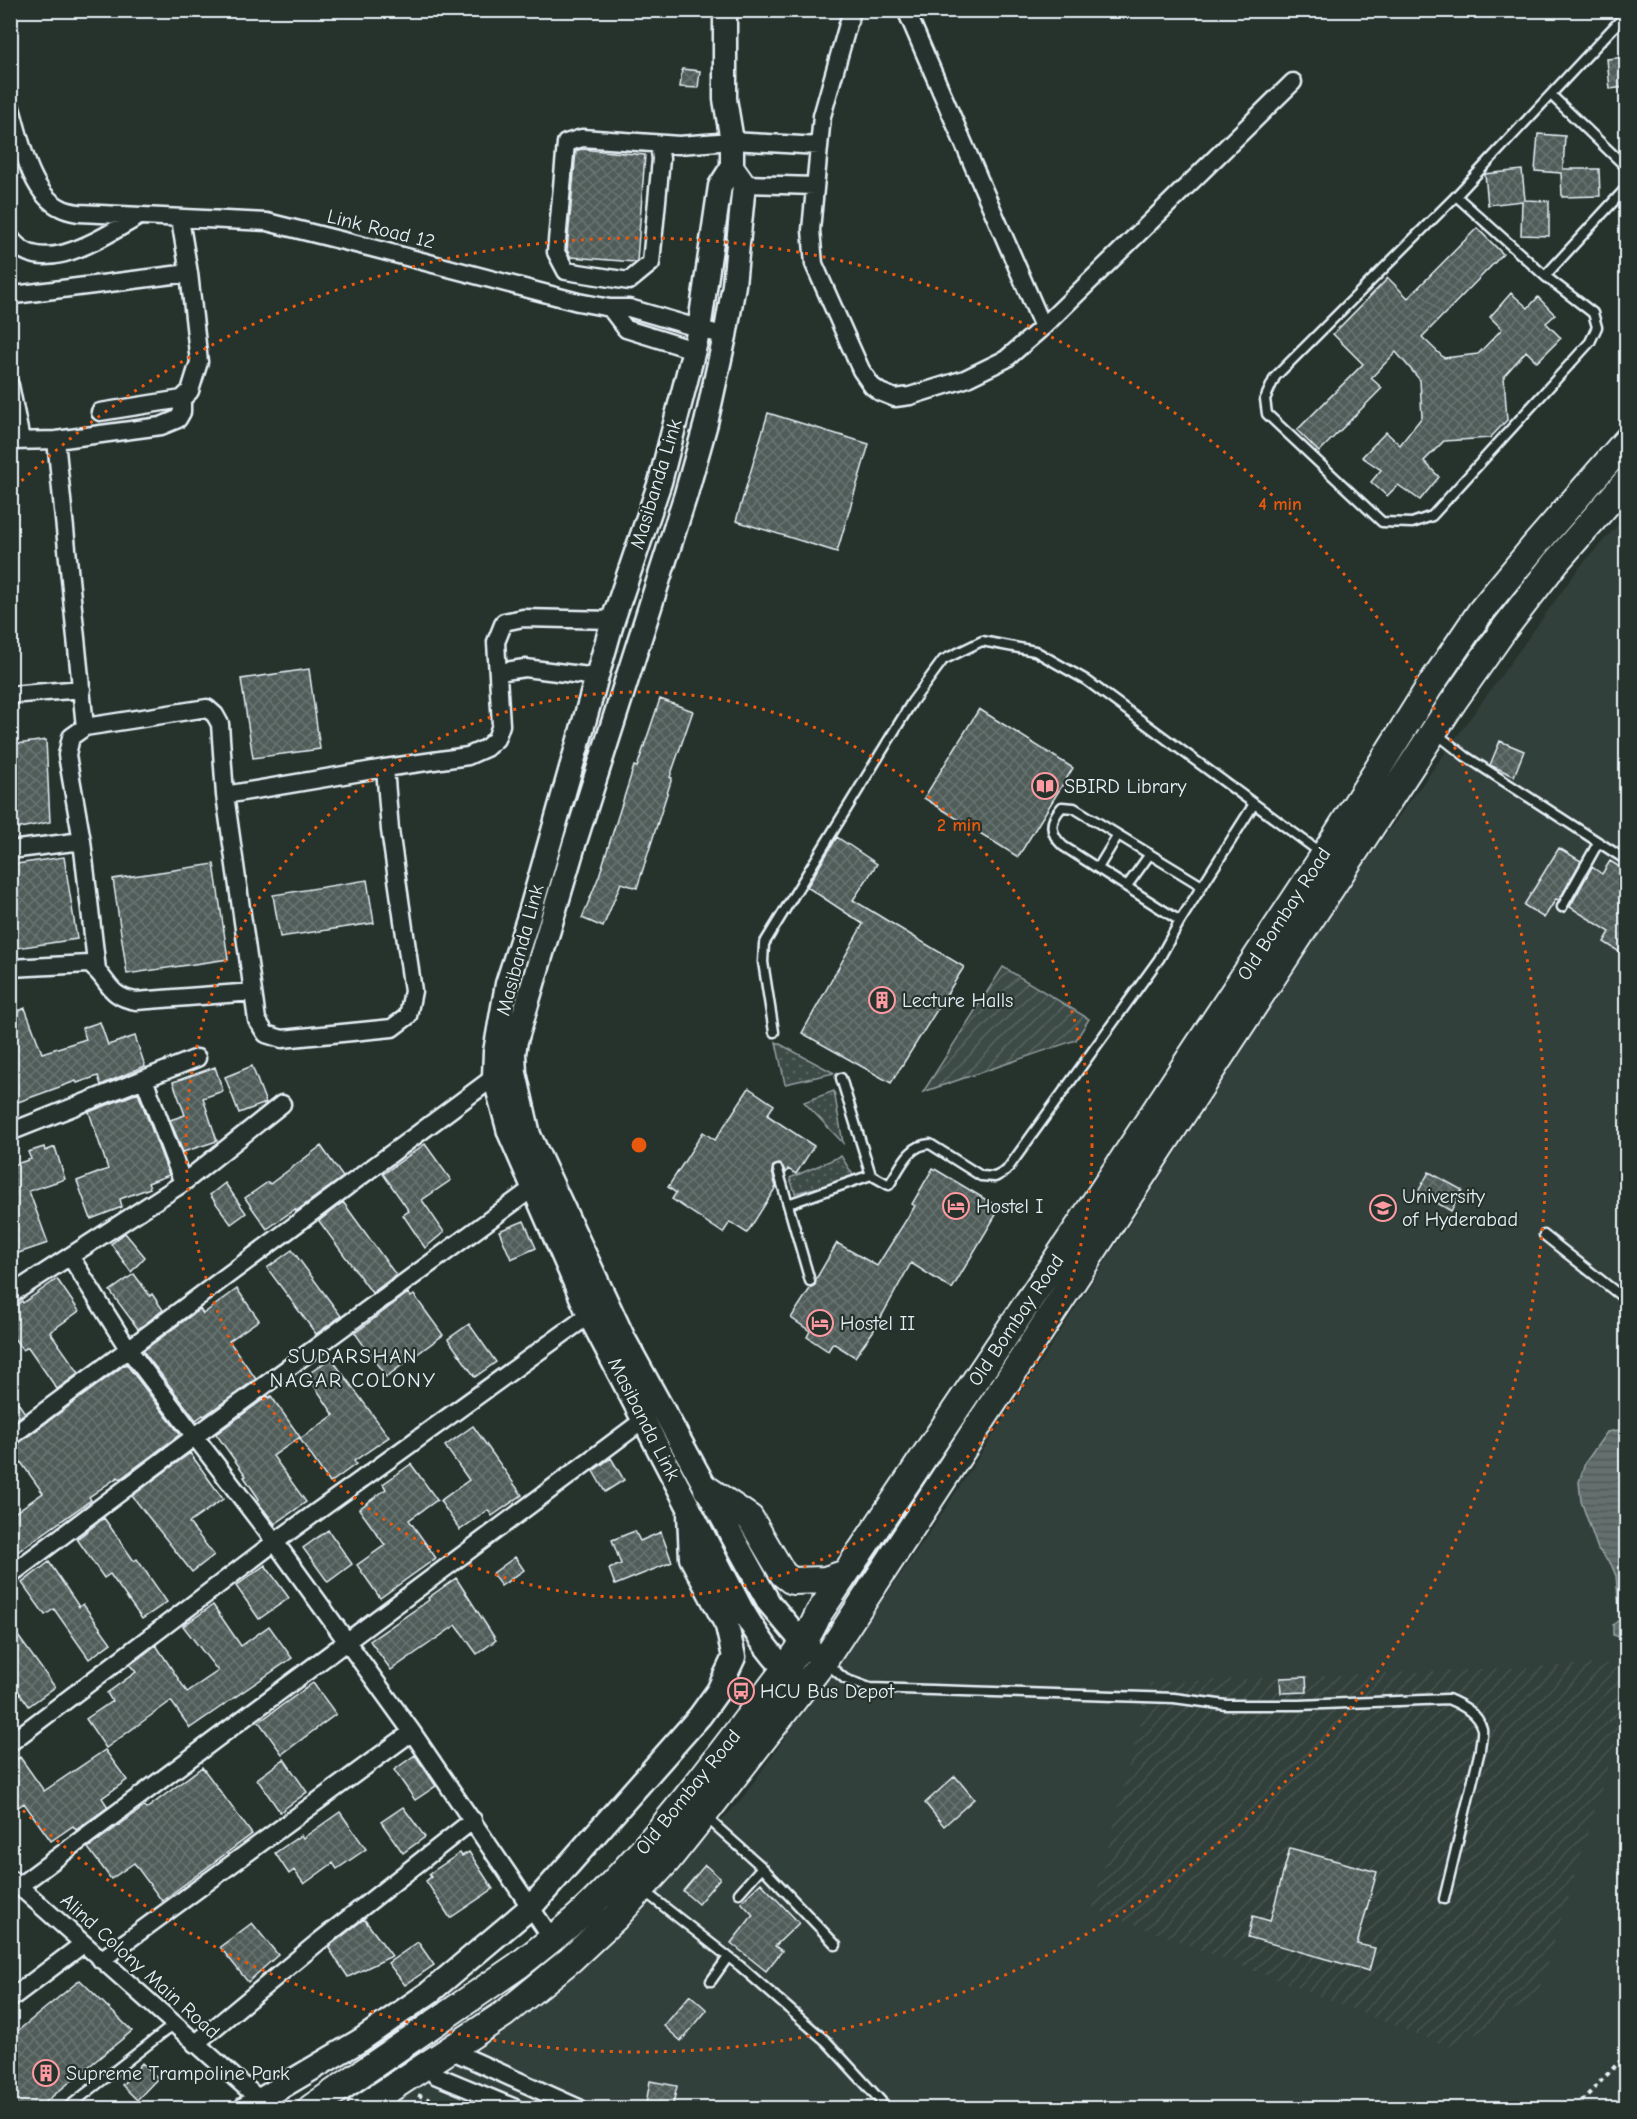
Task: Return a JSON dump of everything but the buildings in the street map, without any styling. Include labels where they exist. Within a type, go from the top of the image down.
[{"type":"main road","points":[[725,10],[725,99],[738,176],[734,285],[725,336],[706,423],[686,494],[574,845],[516,1041],[514,1062],[520,1100],[533,1143],[698,1497],[769,1603],[803,1643],[824,1661]]},
{"type":"main road","name":"Masibanda Link","points":[[738,176],[720,186],[696,340],[660,482],[613,620],[516,956],[505,996],[495,1052],[494,1076],[509,1132],[590,1315],[645,1419],[698,1497],[758,1637],[793,1677]]},
{"type":"main road","name":"Old Bombay Road","points":[[361,2109],[504,2014],[536,1990],[570,1960],[641,1889],[704,1815],[793,1677],[803,1643],[819,1614],[1324,855],[1428,689],[1481,611],[1626,441]]},
{"type":"main road","name":"Old Bombay Road","points":[[311,2109],[519,1965],[552,1939],[601,1895],[651,1842],[793,1677],[824,1661],[1434,732],[1505,628],[1556,562],[1626,482]]},
{"type":"main road","points":[[516,956],[538,964]]},
{"type":"main road","points":[[698,1497],[750,1518],[783,1574],[792,1581],[825,1580],[846,1573]]},
{"type":"main road","points":[[258,2106],[361,2040],[430,1992],[531,1907],[700,1716],[718,1691],[734,1657],[728,1626],[691,1558],[698,1497]]},
{"type":"street","points":[[852,10],[822,116],[811,230],[814,264],[861,370],[872,386],[895,398],[910,396],[965,379],[1006,359],[1043,327],[1293,82]]},
{"type":"street","points":[[906,10],[1043,327]]},
{"type":"street","name":"Link Road 12","points":[[10,105],[29,166],[40,191],[59,208],[79,213],[138,217],[267,222],[578,302],[610,308],[627,329],[696,340],[725,336]]},
{"type":"street","points":[[659,144],[661,159],[651,263],[629,281],[566,271],[556,252],[566,143],[582,138],[679,145],[732,141],[819,146]]},
{"type":"street","points":[[738,176],[815,186]]},
{"type":"street","points":[[10,237],[16,246],[37,255],[60,256],[86,246],[138,217]]},
{"type":"street","points":[[100,412],[182,399],[190,391],[199,362],[189,273],[180,219]]},
{"type":"street","points":[[10,298],[14,295],[189,273]]},
{"type":"street","points":[[10,385],[16,440],[56,440],[171,423],[178,419],[182,412],[182,399]]},
{"type":"street","points":[[56,440],[85,727]]},
{"type":"street","points":[[225,795],[468,756],[486,748],[496,739],[501,725],[496,642],[504,622],[523,618],[613,620]]},
{"type":"street","points":[[499,672],[525,668],[597,677]]},
{"type":"street","points":[[10,696],[82,690]]},
{"type":"street","points":[[97,970],[82,841],[67,754],[71,737],[85,727],[207,708],[220,724],[225,795],[257,1020],[266,1034],[282,1039],[392,1028],[408,1016],[413,991],[390,830],[385,768]]},
{"type":"street","points":[[10,850],[82,841]]},
{"type":"street","points":[[10,968],[89,964],[97,970],[112,992],[123,999],[136,1001],[252,992]]},
{"type":"street","points":[[10,1132],[197,1058]]},
{"type":"street","points":[[10,1437],[514,1062]]},
{"type":"street","points":[[144,1079],[183,1183]]},
{"type":"street","points":[[10,1295],[183,1183],[282,1104]]},
{"type":"street","points":[[10,1575],[533,1188]]},
{"type":"street","points":[[70,1256],[129,1350],[274,1542],[412,1732],[552,1939]]},
{"type":"street","points":[[10,1743],[274,1542],[590,1315]]},
{"type":"street","points":[[15,1882],[347,1642],[645,1419]]},
{"type":"street","points":[[101,1960],[412,1732]]},
{"type":"street","points":[[195,2044],[317,1943],[473,1820]]},
{"type":"street","name":"Alind Colony Main Road","points":[[15,1882],[195,2044],[258,2106]]},
{"type":"street","points":[[10,1999],[83,1944]]},
{"type":"street","points":[[450,2050],[579,2109]]},
{"type":"street","points":[[428,2064],[435,2075],[515,2109]]},
{"type":"lane","points":[[1456,196],[1545,276],[1593,313],[1597,327],[1590,342],[1432,516],[1412,523],[1382,522],[1267,414],[1265,399],[1275,377],[1456,196],[1626,14]]},
{"type":"lane","points":[[1551,95],[1626,166]]},
{"type":"lane","points":[[1545,276],[1626,188]]},
{"type":"lane","points":[[774,1032],[763,962],[765,944],[912,702],[943,660],[982,641],[1035,651],[1086,680],[1324,855]]},
{"type":"lane","points":[[1434,732],[1465,756],[1626,860]]},
{"type":"lane","points":[[841,1078],[871,1175],[889,1185],[913,1148],[921,1144],[930,1144],[981,1176],[995,1177],[1006,1171],[1159,959],[1180,921],[1254,804]]},
{"type":"lane","points":[[1180,921],[1054,838],[1052,825],[1056,814],[1062,807],[1074,808],[1202,886]]},
{"type":"lane","points":[[1098,868],[1118,835]]},
{"type":"lane","points":[[1562,907],[1598,843]]},
{"type":"lane","points":[[1127,886],[1150,854]]},
{"type":"lane","points":[[778,1170],[810,1281]]},
{"type":"lane","points":[[788,1204],[871,1175]]},
{"type":"lane","points":[[1544,1235],[1626,1300]]},
{"type":"lane","points":[[824,1661],[845,1679],[870,1688],[1174,1698],[1226,1705],[1299,1705],[1448,1699],[1474,1714],[1482,1729],[1480,1750],[1444,1899]]},
{"type":"lane","points":[[704,1815],[762,1867],[836,1945]]},
{"type":"lane","points":[[739,1893],[762,1867]]},
{"type":"lane","points":[[641,1889],[728,1957],[827,2042],[881,2101]]},
{"type":"lane","points":[[711,1981],[728,1957]]},
{"type":"lane","points":[[67,2109],[173,2025]]},
{"type":"path","points":[[1575,2109],[1622,2059],[1626,2059]]},
{"type":"path","points":[[395,2086],[450,2109]]},
{"type":"shaded area","name":"University of Hyderabad","points":[[1626,516],[1626,2108],[386,2108],[555,1990],[629,1918],[741,1800],[923,1543],[1358,873],[1579,568]]},
{"type":"shaded area","points":[[1003,967],[1089,1019],[1076,1040],[923,1092]]},
{"type":"shaded area","points":[[776,1042],[834,1073],[785,1084]]},
{"type":"shaded area","points":[[834,1091],[843,1143],[804,1102]]},
{"type":"shaded area","points":[[841,1156],[855,1178],[795,1193],[790,1178]]},
{"type":"shaded area","points":[[1626,1429],[1626,1639],[1613,1635],[1613,1625],[1620,1619],[1616,1576],[1611,1564],[1598,1549],[1581,1501],[1579,1482],[1585,1463],[1607,1432]]},
{"type":"shaded area","points":[[1626,1663],[1626,1709],[1537,1996],[1453,2048],[1093,1908],[1150,1683]]},
{"type":"place","name":"SBIRD Library","points":[[1045,786]]},
{"type":"place","name":"Lecture Halls","points":[[882,1000]]},
{"type":"place","name":"Hostel I","points":[[956,1206]]},
{"type":"place","name":"University of Hyderabad","points":[[1383,1208]]},
{"type":"place","name":"Hostel II","points":[[820,1323]]},
{"type":"place","name":"HCU Bus Depot","points":[[741,1691]]},
{"type":"place","name":"Supreme Trampoline Park","points":[[46,2073]]},
{"type":"district","name":"SUDARSHAN NAGAR COLONY","points":[[353,1368]]}]
